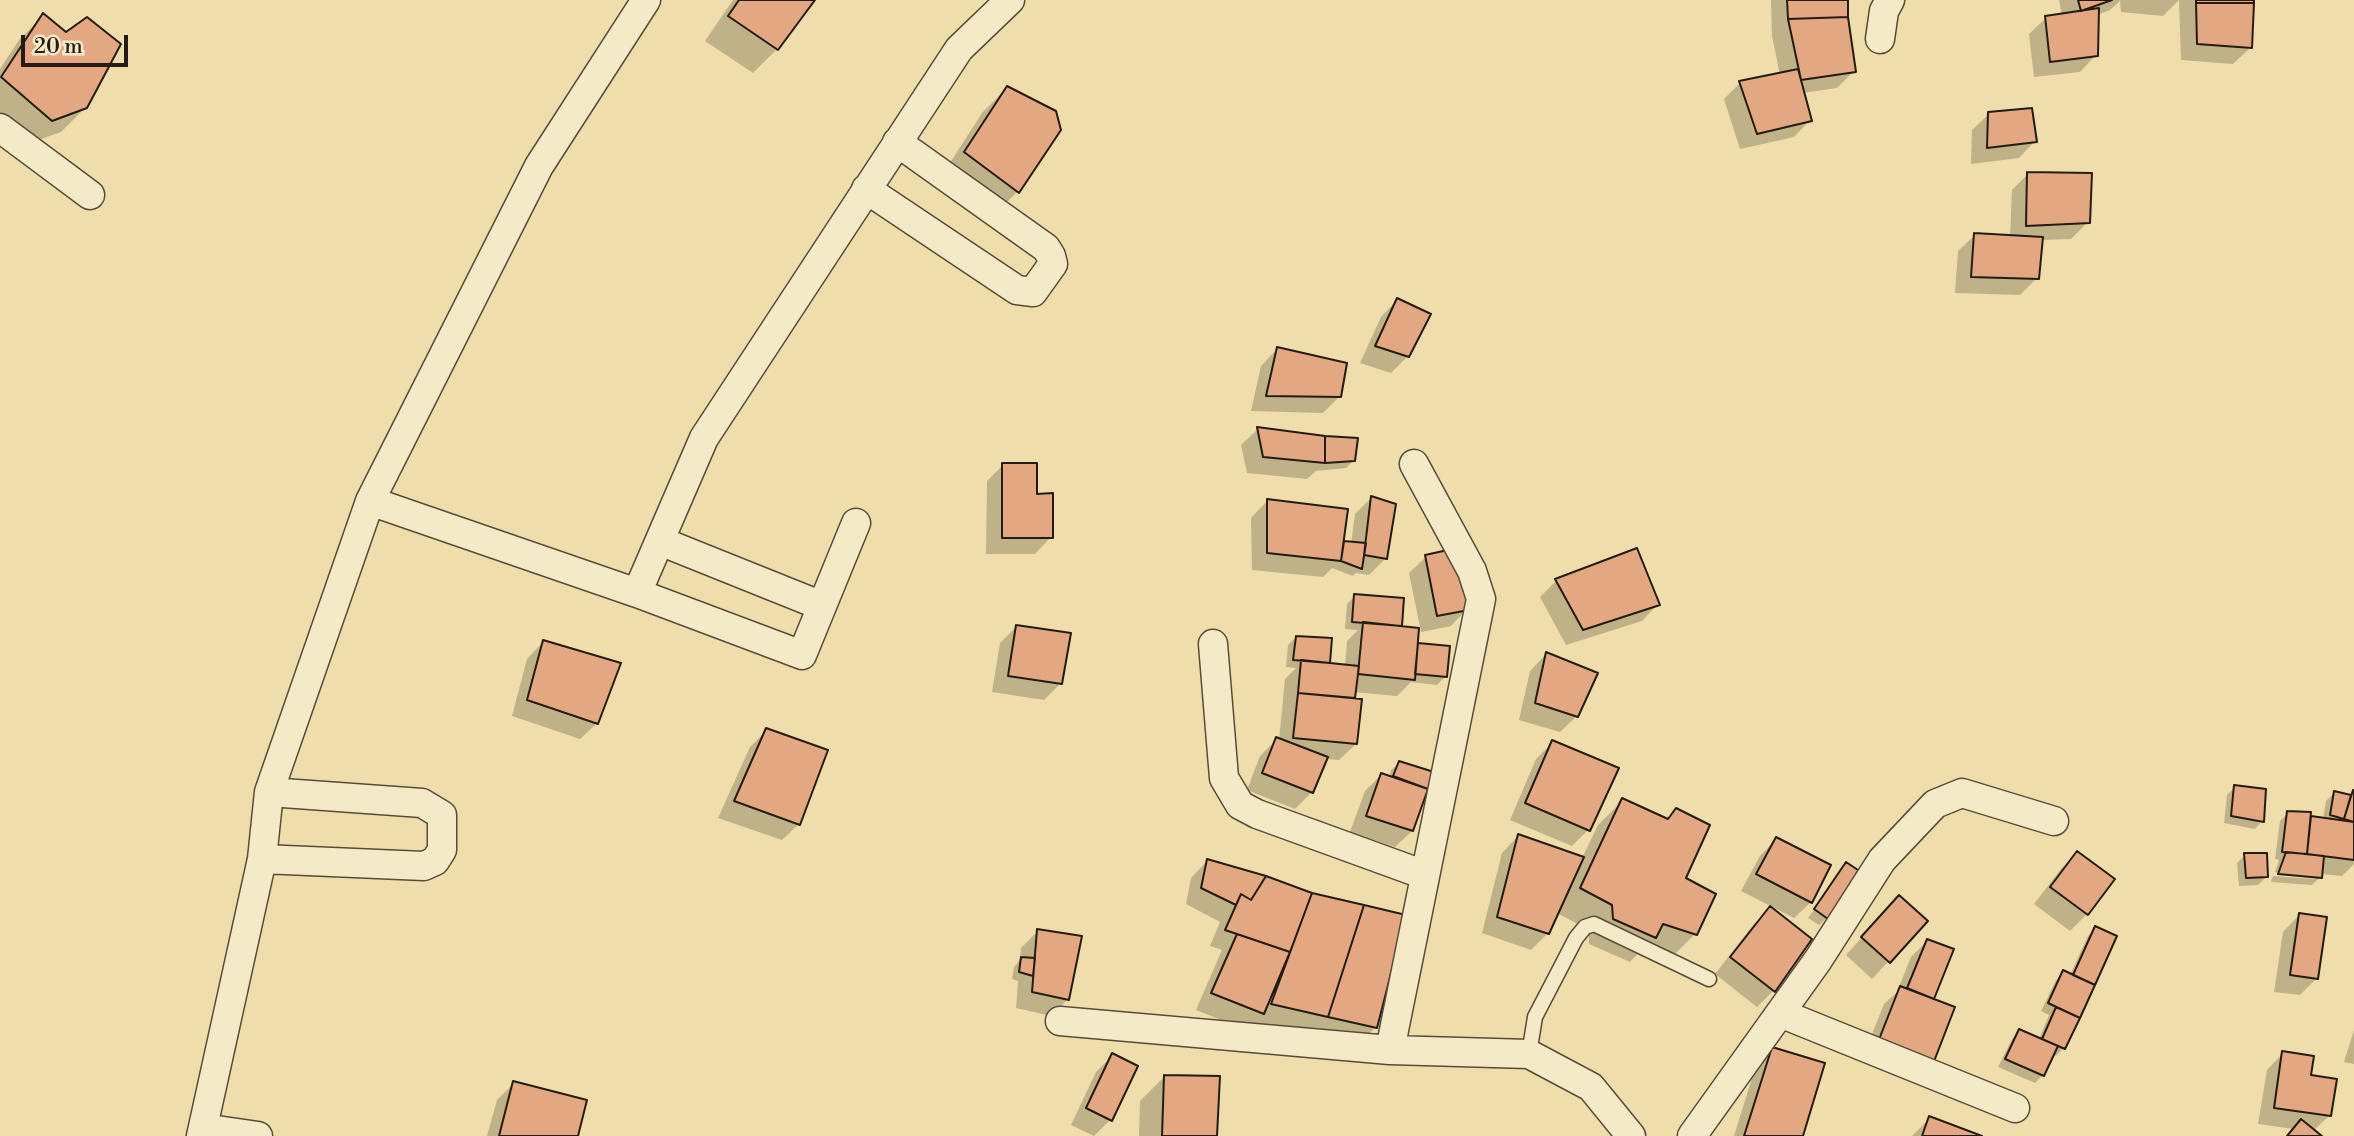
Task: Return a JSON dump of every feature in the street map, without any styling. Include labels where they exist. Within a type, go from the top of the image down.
[{"type":"street","points":[[258,1136],[202,1132],[262,859],[269,792],[370,501],[539,166],[646,0]]},
{"type":"street","points":[[638,593],[704,438],[959,49],[1010,0]]},
{"type":"street","points":[[1880,39],[1884,11],[1890,0]]},
{"type":"street","points":[[0,128],[90,195]]},
{"type":"street","points":[[866,189],[1017,290],[1033,292],[1053,264],[1046,248],[897,142]]},
{"type":"street","points":[[1390,1050],[1481,599],[1472,571],[1414,464]]},
{"type":"street","points":[[370,501],[638,593],[802,655],[856,523]]},
{"type":"street","points":[[660,541],[822,606]]},
{"type":"street","points":[[1213,644],[1224,778],[1240,804],[1257,814],[1425,875]]},
{"type":"street","points":[[262,859],[424,866],[435,861],[442,850],[442,815],[422,803],[269,792]]},
{"type":"street","points":[[1692,1136],[1836,933],[1882,860],[1935,804],[1962,793],[2053,821]]},
{"type":"street","points":[[1780,1013],[2015,1108]]},
{"type":"street","points":[[1060,1021],[1390,1050],[1529,1054],[1591,1087],[1631,1136]]},
{"type":"lane","points":[[1529,1054],[1535,1017],[1576,938],[1585,927],[1594,924],[1709,979]]},
{"type":"building","points":[[739,0],[815,0],[778,50],[728,16]]},
{"type":"building","points":[[1787,0],[1848,0],[1848,17],[1788,19]]},
{"type":"building","points":[[2078,0],[2112,0],[2081,11]]},
{"type":"building","points":[[2196,0],[2254,0],[2254,3],[2196,3]]},
{"type":"building","points":[[2196,3],[2254,3],[2252,48],[2197,44]]},
{"type":"building","points":[[2099,8],[2098,56],[2050,62],[2045,16]]},
{"type":"building","points":[[43,13],[66,32],[87,17],[121,44],[87,108],[52,121],[1,77]]},
{"type":"building","points":[[1848,17],[1856,72],[1801,80],[1788,19]]},
{"type":"building","points":[[1798,69],[1812,121],[1757,134],[1739,81]]},
{"type":"building","points":[[1007,86],[1056,111],[1061,130],[1019,193],[964,152]]},
{"type":"building","points":[[2032,108],[2037,142],[1987,148],[1988,112]]},
{"type":"building","points":[[2027,172],[2092,173],[2090,223],[2026,226]]},
{"type":"building","points":[[1974,233],[2043,237],[2039,279],[1971,277]]},
{"type":"building","points":[[1397,298],[1431,314],[1409,357],[1375,346]]},
{"type":"building","points":[[1277,347],[1347,363],[1341,397],[1266,396]]},
{"type":"building","points":[[1257,427],[1325,436],[1325,463],[1263,457]]},
{"type":"building","points":[[1325,436],[1358,438],[1355,461],[1325,463]]},
{"type":"building","points":[[1002,463],[1037,463],[1037,494],[1053,493],[1053,538],[1002,538]]},
{"type":"building","points":[[1371,496],[1396,504],[1387,559],[1364,555]]},
{"type":"building","points":[[1267,499],[1348,509],[1341,561],[1267,553]]},
{"type":"building","points":[[1344,541],[1366,543],[1362,569],[1341,561]]},
{"type":"building","points":[[1457,548],[1469,610],[1437,616],[1425,555]]},
{"type":"building","points":[[1637,548],[1660,605],[1583,630],[1555,579]]},
{"type":"building","points":[[1354,594],[1404,598],[1402,626],[1352,622]]},
{"type":"building","points":[[1363,622],[1419,628],[1415,680],[1358,674]]},
{"type":"building","points":[[1016,625],[1071,633],[1062,684],[1008,676]]},
{"type":"building","points":[[1296,636],[1332,638],[1330,663],[1293,660]]},
{"type":"building","points":[[543,640],[621,663],[598,724],[527,700]]},
{"type":"building","points":[[1418,643],[1450,646],[1447,677],[1415,674]]},
{"type":"building","points":[[1546,652],[1598,673],[1578,717],[1535,703]]},
{"type":"building","points":[[1301,660],[1359,666],[1355,698],[1298,693]]},
{"type":"building","points":[[1298,693],[1362,699],[1357,744],[1293,738]]},
{"type":"building","points":[[766,728],[828,750],[800,825],[734,801]]},
{"type":"building","points":[[1276,737],[1328,757],[1313,793],[1262,773]]},
{"type":"building","points":[[1552,740],[1619,768],[1590,831],[1525,803]]},
{"type":"building","points":[[1399,761],[1434,772],[1428,789],[1393,776]]},
{"type":"building","points":[[1381,773],[1428,789],[1413,831],[1366,816]]},
{"type":"building","points":[[2234,785],[2266,789],[2264,822],[2231,816]]},
{"type":"building","points":[[2354,790],[2354,822],[2344,819]]},
{"type":"building","points":[[2334,791],[2351,795],[2344,819],[2330,815]]},
{"type":"building","points":[[1622,798],[1668,819],[1676,808],[1710,825],[1686,878],[1716,894],[1697,935],[1663,924],[1656,938],[1613,919],[1612,905],[1580,888]]},
{"type":"building","points":[[2287,811],[2311,812],[2307,854],[2282,852]]},
{"type":"building","points":[[2311,816],[2354,822],[2354,860],[2307,854]]},
{"type":"building","points":[[1518,834],[1584,857],[1549,934],[1497,917]]},
{"type":"building","points":[[1776,837],[1831,865],[1812,903],[1756,874]]},
{"type":"building","points":[[2077,851],[2115,879],[2088,915],[2050,887]]},
{"type":"building","points":[[2286,852],[2324,856],[2322,878],[2278,874]]},
{"type":"building","points":[[2244,853],[2267,853],[2268,877],[2246,878]]},
{"type":"building","points":[[1207,859],[1266,876],[1251,900],[1241,894],[1236,905],[1201,888]]},
{"type":"building","points":[[1846,862],[1861,872],[1828,919],[1814,909]]},
{"type":"building","points":[[1266,876],[1312,893],[1290,952],[1225,930],[1241,894],[1251,900]]},
{"type":"building","points":[[1312,893],[1364,905],[1328,1017],[1271,1004]]},
{"type":"building","points":[[1899,895],[1928,921],[1890,963],[1861,937]]},
{"type":"building","points":[[1364,905],[1406,915],[1377,1028],[1328,1017]]},
{"type":"building","points":[[1770,906],[1812,939],[1775,992],[1730,957]]},
{"type":"building","points":[[2299,913],[2327,917],[2318,979],[2290,975]]},
{"type":"building","points":[[2095,926],[2117,936],[2095,985],[2073,975]]},
{"type":"building","points":[[1037,929],[1082,936],[1069,1000],[1032,992]]},
{"type":"building","points":[[1237,934],[1290,952],[1264,1014],[1211,993]]},
{"type":"building","points":[[1927,939],[1954,949],[1934,999],[1907,988]]},
{"type":"building","points":[[1021,957],[1035,958],[1033,976],[1019,972]]},
{"type":"building","points":[[2063,970],[2095,985],[2080,1018],[2048,1003]]},
{"type":"building","points":[[1900,986],[1955,1007],[1933,1064],[1878,1042]]},
{"type":"building","points":[[2056,1007],[2080,1018],[2065,1049],[2042,1039]]},
{"type":"building","points":[[2019,1029],[2058,1046],[2044,1076],[2005,1059]]},
{"type":"building","points":[[1772,1047],[1825,1063],[1803,1136],[1744,1136]]},
{"type":"building","points":[[2282,1051],[2314,1056],[2311,1075],[2337,1079],[2331,1116],[2274,1108]]},
{"type":"building","points":[[1112,1053],[1138,1066],[1112,1121],[1086,1108]]},
{"type":"building","points":[[1164,1075],[1220,1076],[1217,1136],[1162,1136]]},
{"type":"building","points":[[513,1081],[587,1100],[578,1136],[499,1136]]},
{"type":"building","points":[[1929,1116],[1982,1136],[1922,1136]]},
{"type":"building","points":[[2301,1119],[2322,1136],[2287,1136]]}]
